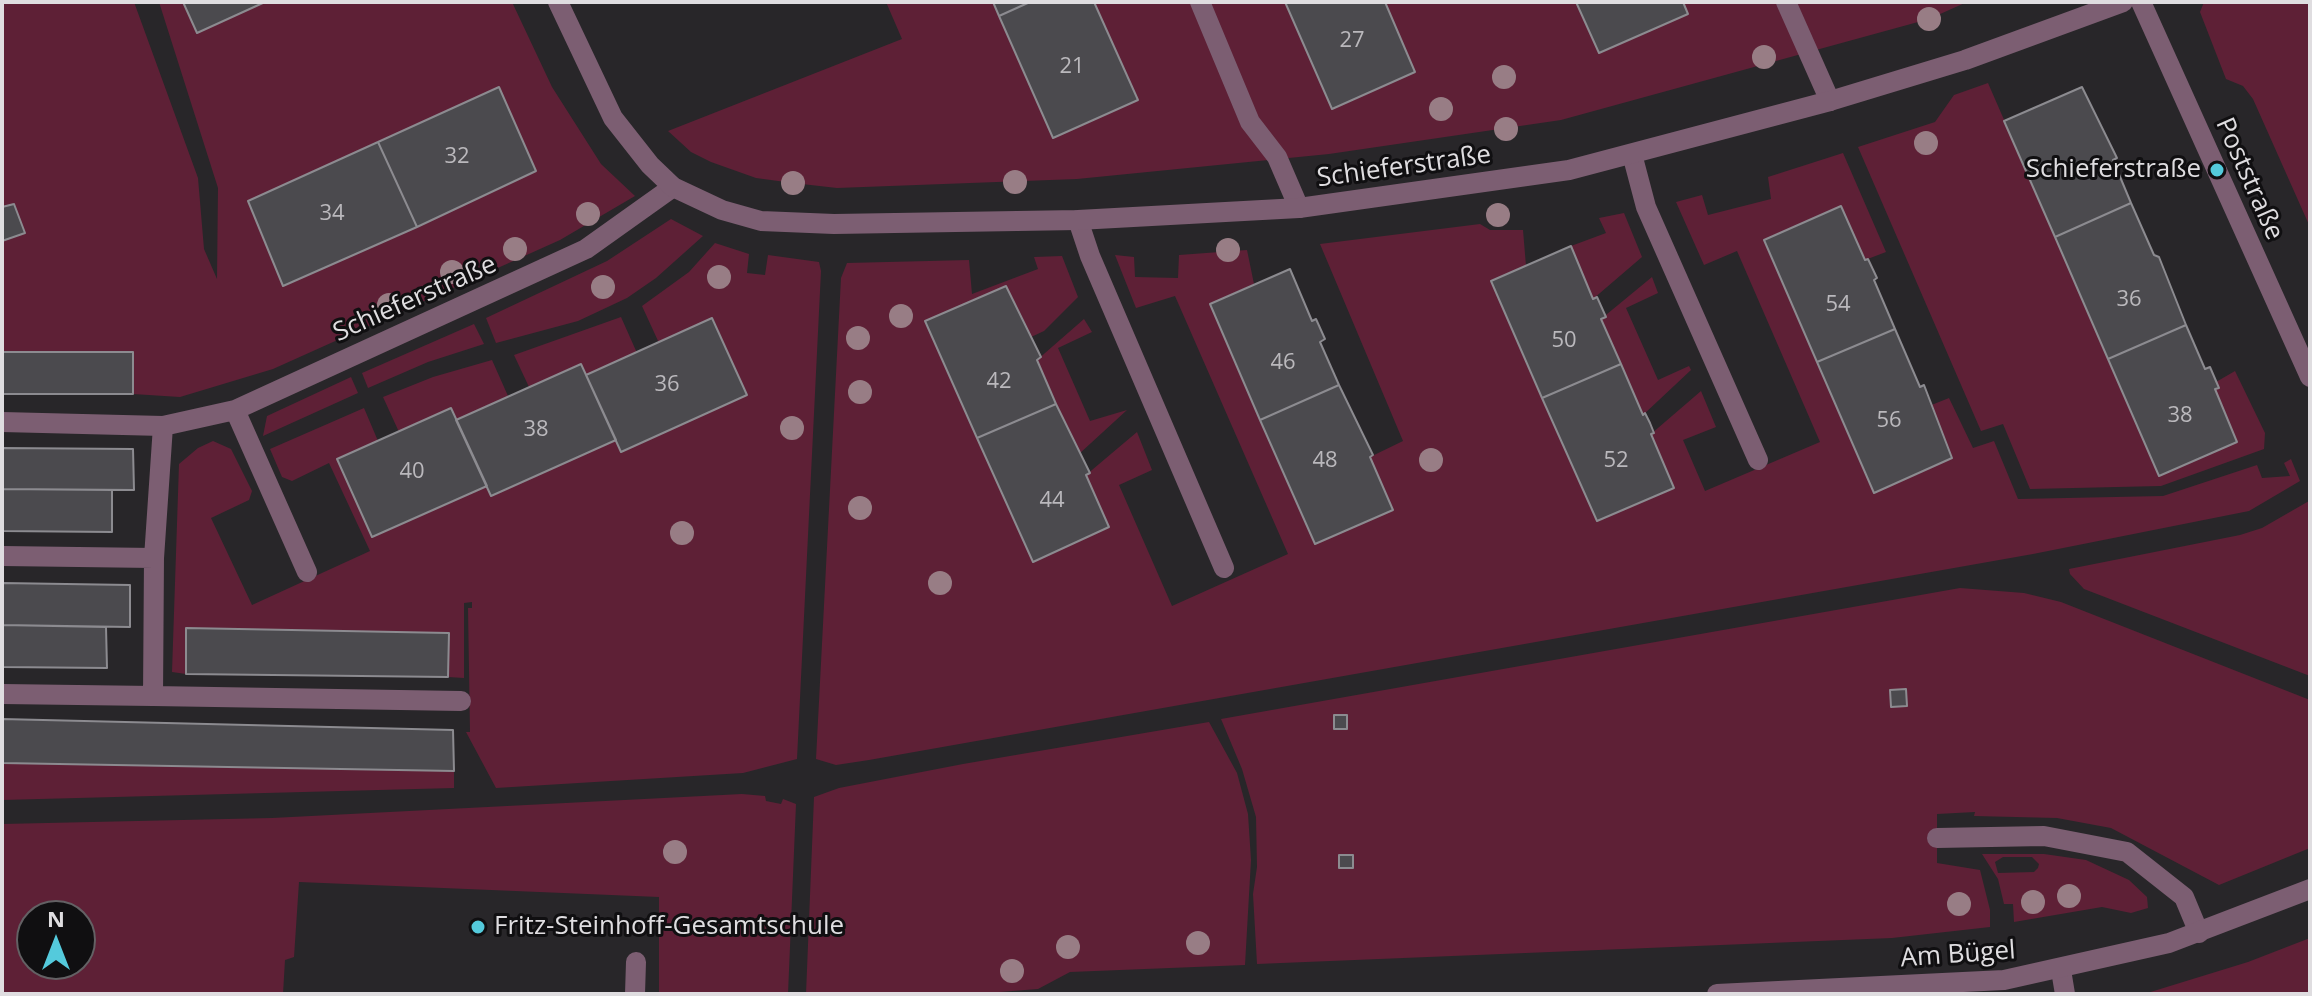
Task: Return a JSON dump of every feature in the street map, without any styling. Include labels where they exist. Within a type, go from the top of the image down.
[{"type":"street","name":"Schieferstraße","points":[[558,2],[613,118],[650,165],[673,187],[722,210],[761,221],[834,224],[1078,220],[1299,208],[1569,170],[1830,101],[1965,60],[2123,2]]},
{"type":"street","points":[[1200,2],[1250,122],[1277,157],[1299,208]]},
{"type":"street","points":[[1786,2],[1830,101]]},
{"type":"street","name":"Poststraße","points":[[2141,2],[2310,377]]},
{"type":"street","points":[[1632,154],[1646,207],[1758,460]]},
{"type":"street","name":"Schieferstraße","points":[[2,422],[163,426],[235,410],[586,249],[673,187]]},
{"type":"street","points":[[1078,220],[1090,256],[1224,568]]},
{"type":"street","points":[[235,410],[307,572]]},
{"type":"street","points":[[153,696],[154,558],[163,426]]},
{"type":"street","points":[[2,556],[154,558]]},
{"type":"street","points":[[2,694],[461,701]]},
{"type":"street","points":[[1937,838],[2044,836],[2127,852],[2184,897],[2199,933]]},
{"type":"street","name":"Am Bügel","points":[[1717,994],[2004,980],[2061,970],[2199,933],[2310,889]]},
{"type":"street","points":[[635,994],[636,962]]},
{"type":"street","points":[[2061,970],[2065,994]]},
{"type":"shaded area","points":[[2,2],[134,2],[198,178],[204,249],[217,279],[218,188],[159,2],[512,2],[552,87],[601,164],[635,196],[560,240],[273,369],[180,397],[133,394],[133,352],[2,352]],"holes":[[[499,87],[536,171],[283,286],[248,201]]]},
{"type":"shaded area","points":[[886,2],[993,2],[1053,137],[1094,2],[1285,2],[1332,109],[1415,72],[1385,2],[1576,2],[1688,14],[1683,2],[1967,2],[1929,19],[1561,120],[1329,154],[1077,179],[837,188],[756,178],[691,152],[668,131],[902,39]]},
{"type":"shaded area","points":[[2204,2],[2310,2],[2310,227],[2253,99],[2243,86],[2226,79],[2200,12]]},
{"type":"shaded area","points":[[1988,83],[2159,475],[2237,442],[2215,389],[2219,387],[2216,382],[2235,371],[2265,433],[2264,449],[2161,486],[2030,489],[2003,424],[1981,431],[1858,147],[1935,122],[1954,95]]},
{"type":"shaded area","points":[[1843,153],[1886,252],[1865,260],[1841,206],[1764,241],[1874,492],[1929,406],[1949,398],[1973,448],[1994,441],[2018,499],[2163,496],[2257,465],[2262,478],[2290,476],[2284,463],[2291,459],[2300,481],[2249,511],[2033,554],[869,760],[836,765],[816,759],[841,278],[847,263],[969,260],[972,294],[1038,269],[1034,257],[1062,256],[1078,297],[1044,331],[1029,338],[1005,286],[926,322],[1033,562],[1109,527],[1086,475],[1137,432],[1152,470],[1119,485],[1172,606],[1288,554],[1175,296],[1136,308],[1115,255],[1134,257],[1135,277],[1178,278],[1179,255],[1247,250],[1254,284],[1210,304],[1315,544],[1393,510],[1370,457],[1403,441],[1320,244],[1480,224],[1490,230],[1523,230],[1526,266],[1491,281],[1597,521],[1674,488],[1651,434],[1701,391],[1716,427],[1683,440],[1705,491],[1820,442],[1737,251],[1704,265],[1676,202],[1702,195],[1708,215],[1771,199],[1768,177]]},
{"type":"shaded area","points":[[1624,213],[1642,257],[1593,299],[1571,246],[1606,233],[1599,218]]},
{"type":"shaded area","points":[[671,219],[703,236],[656,278],[627,298],[578,321],[496,343],[486,318],[607,261]]},
{"type":"shaded area","points":[[715,243],[749,254],[747,273],[765,275],[768,255],[819,262],[821,271],[797,759],[743,773],[496,788],[466,732],[470,732],[468,608],[472,608],[472,602],[464,603],[464,678],[448,677],[449,634],[186,674],[172,672],[179,464],[198,448],[213,441],[231,449],[252,491],[249,500],[211,518],[252,605],[370,551],[329,463],[292,481],[282,477],[270,449],[364,408],[378,441],[487,486],[492,496],[616,440],[622,452],[746,395],[713,318],[659,343],[642,306],[689,272]]},
{"type":"shaded area","points":[[1652,277],[1658,293],[1626,308],[1658,380],[1689,366],[1691,370],[1643,415],[1601,319]]},
{"type":"shaded area","points":[[621,317],[637,353],[586,375],[580,364],[529,387],[514,355]]},
{"type":"shaded area","points":[[1084,319],[1092,332],[1058,348],[1090,421],[1127,410],[1079,454],[1037,360]]},
{"type":"shaded area","points":[[474,324],[484,344],[428,362],[368,388],[362,373]]},
{"type":"shaded area","points":[[492,360],[508,396],[456,420],[451,408],[399,432],[383,397],[433,377]]},
{"type":"shaded area","points":[[351,377],[358,393],[263,436],[267,416]]},
{"type":"shaded area","points":[[2309,501],[2310,676],[2084,589],[2070,574],[2069,569],[2240,535],[2262,528]]},
{"type":"shaded area","points":[[1960,588],[2024,593],[2061,602],[2310,700],[2310,848],[2219,885],[2111,828],[2057,818],[1974,816],[1975,812],[1937,814],[1937,863],[1980,870],[1990,910],[1990,927],[1892,938],[1257,964],[1253,894],[1257,867],[1256,817],[1242,769],[1221,719]]},
{"type":"shaded area","points":[[1209,722],[1237,773],[1248,814],[1251,860],[1245,965],[1070,972],[1038,989],[974,994],[806,994],[814,797],[839,788],[963,764]]},
{"type":"shaded area","points":[[2,763],[454,771],[454,788],[2,800]]},
{"type":"shaded area","points":[[742,794],[765,796],[766,801],[781,804],[783,799],[796,804],[788,994],[659,994],[659,897],[299,882],[294,957],[285,960],[283,994],[2,994],[2,824],[272,818]]},
{"type":"shaded area","points":[[1982,854],[2044,854],[2086,860],[2129,880],[2147,897],[2148,908],[2131,913],[2102,907],[2014,922],[2013,904],[2004,904],[1998,879]],"holes":[[[2003,857],[2032,857],[2039,864],[2034,872],[1998,873],[1995,862]]]},
{"type":"shaded area","points":[[2310,938],[2310,994],[2144,994],[2248,962]]},
{"type":"building","points":[[183,2],[265,2],[197,33]]},
{"type":"building","points":[[993,2],[1030,2],[999,16]]},
{"type":"building","points":[[1030,2],[1094,2],[1138,100],[1053,138],[999,16]]},
{"type":"building","points":[[1285,2],[1385,2],[1415,72],[1332,109]]},
{"type":"building","points":[[1576,2],[1683,2],[1688,14],[1599,53]]},
{"type":"building","points":[[499,87],[536,171],[417,227],[378,142]]},
{"type":"building","points":[[2082,87],[2117,158],[2113,160],[2131,203],[2055,237],[2004,121]]},
{"type":"building","points":[[378,142],[417,227],[283,286],[248,201]]},
{"type":"building","points":[[2131,203],[2154,255],[2159,257],[2186,325],[2108,359],[2055,237]]},
{"type":"building","points":[[14,204],[25,233],[2,241],[2,207]]},
{"type":"building","points":[[1841,206],[1865,260],[1868,259],[1877,278],[1874,280],[1895,329],[1817,362],[1764,240]]},
{"type":"building","points":[[1571,246],[1593,299],[1597,297],[1606,317],[1601,319],[1621,364],[1542,398],[1491,281]]},
{"type":"building","points":[[1290,269],[1312,321],[1316,319],[1325,339],[1320,342],[1339,385],[1260,420],[1210,304]]},
{"type":"building","points":[[1006,286],[1041,357],[1037,360],[1056,404],[977,438],[925,321]]},
{"type":"building","points":[[712,318],[747,395],[621,452],[586,375]]},
{"type":"building","points":[[2186,325],[2205,369],[2210,367],[2219,388],[2215,389],[2237,442],[2159,476],[2108,359]]},
{"type":"building","points":[[1895,329],[1920,387],[1924,385],[1952,458],[1874,493],[1817,362]]},
{"type":"building","points":[[2,352],[133,352],[133,394],[2,394]]},
{"type":"building","points":[[581,364],[616,440],[491,496],[456,420]]},
{"type":"building","points":[[1621,364],[1643,415],[1645,413],[1650,423],[1654,433],[1651,434],[1674,488],[1597,521],[1542,398]]},
{"type":"building","points":[[1339,385],[1373,455],[1370,457],[1393,510],[1315,544],[1260,420]]},
{"type":"building","points":[[1056,404],[1090,473],[1086,475],[1109,527],[1033,562],[977,438]]},
{"type":"building","points":[[451,408],[487,486],[372,537],[337,459]]},
{"type":"building","points":[[2,448],[133,449],[134,490],[2,489]]},
{"type":"building","points":[[2,489],[112,490],[112,532],[2,531]]},
{"type":"building","points":[[2,583],[130,585],[130,627],[2,625]]},
{"type":"building","points":[[2,625],[106,627],[107,668],[2,667]]},
{"type":"building","points":[[186,628],[449,633],[448,677],[186,674]]},
{"type":"building","points":[[1906,689],[1907,706],[1891,707],[1890,690]]},
{"type":"building","points":[[1334,715],[1347,715],[1347,729],[1334,729]]},
{"type":"building","points":[[2,719],[453,730],[454,771],[2,763]]},
{"type":"building","points":[[1339,855],[1353,855],[1353,868],[1339,868]]},
{"type":"place","name":"Schieferstraße","points":[[2217,170]]},
{"type":"place","name":"Fritz-Steinhoff-Gesamtschule","points":[[478,927]]}]
